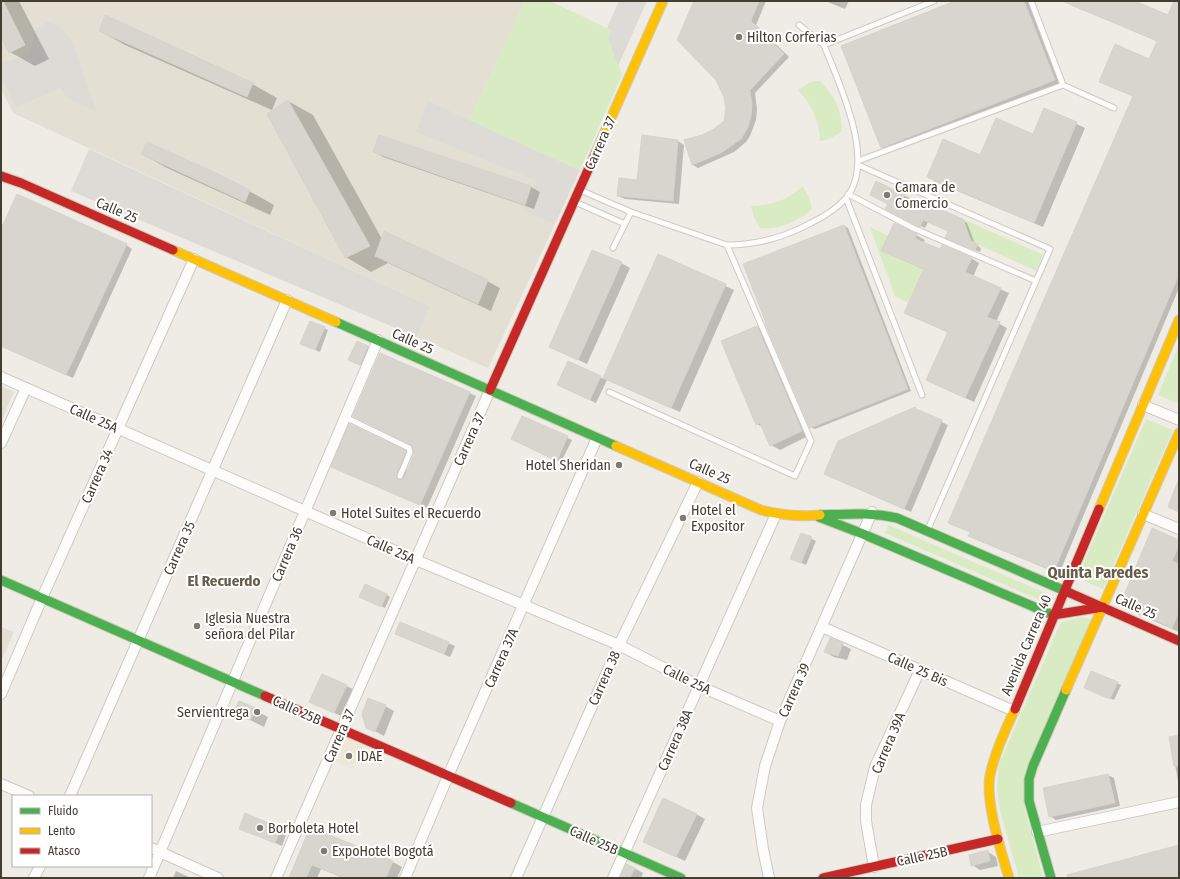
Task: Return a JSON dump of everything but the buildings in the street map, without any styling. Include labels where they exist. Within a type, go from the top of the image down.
[{"type":"street","name":"Carrera 37","points":[[276,878],[490,390],[663,1]]},
{"type":"street","name":"Calle 25","points":[[1,176],[21,183],[194,259],[761,510],[776,514],[795,516],[872,512],[897,518],[1179,641]]},
{"type":"street","name":"Carrera 34","points":[[1,694],[42,598],[194,259]]},
{"type":"street","name":"Carrera 35","points":[[70,795],[287,300]]},
{"type":"street","name":"Avenida Carrera 40","points":[[1009,878],[998,839],[990,798],[990,776],[996,753],[1179,320]]},
{"type":"street","name":"Carrera 36","points":[[152,864],[155,850],[233,681],[378,340]]},
{"type":"street","name":"Calle 25A","points":[[1,377],[416,560],[619,646],[699,686],[780,721]]},
{"type":"street","points":[[1,443],[26,388]]},
{"type":"street","points":[[1143,406],[1179,420]]},
{"type":"street","points":[[1050,878],[1029,801],[1029,779],[1033,766],[1179,433]]},
{"type":"street","name":"Carrera 37A","points":[[405,878],[448,776],[597,438]]},
{"type":"street","name":"Carrera 38","points":[[516,878],[619,646],[698,482]]},
{"type":"street","name":"Carrera 39","points":[[769,878],[757,808],[765,766],[780,721],[872,512]]},
{"type":"street","name":"Carrera 38A","points":[[613,878],[776,514]]},
{"type":"street","points":[[1143,514],[1179,530]]},
{"type":"street","name":"Calle 25","points":[[817,516],[863,534],[1054,616],[1103,607]]},
{"type":"street","name":"Calle 25B","points":[[1,580],[681,878]]},
{"type":"street","name":"Calle 25 Bis","points":[[822,627],[1014,711]]},
{"type":"street","name":"Carrera 39A","points":[[874,867],[866,821],[866,805],[875,767],[920,670]]},
{"type":"street","points":[[1,784],[27,795]]},
{"type":"street","points":[[1037,832],[1179,802]]},
{"type":"street","name":"Calle 25B","points":[[823,878],[998,839]]},
{"type":"street","points":[[155,850],[218,878]]},
{"type":"street","points":[[34,878],[40,867]]},
{"type":"street","name":"Carrera 36","points":[[149,878],[151,867]]},
{"type":"lane","points":[[824,45],[934,1]]},
{"type":"lane","points":[[1031,1],[1062,85]]},
{"type":"lane","points":[[579,190],[631,212],[727,245],[760,243],[792,232],[821,218],[847,196],[854,183],[858,163],[852,122],[824,45],[799,25]]},
{"type":"lane","points":[[858,163],[1062,85],[1114,108]]},
{"type":"lane","points":[[858,163],[1050,249],[927,530]]},
{"type":"lane","points":[[847,196],[913,228],[1036,281]]},
{"type":"lane","points":[[847,196],[922,395]]},
{"type":"lane","points":[[574,202],[624,224]]},
{"type":"lane","points":[[613,248],[631,212]]},
{"type":"lane","points":[[609,392],[795,476],[811,441],[727,245]]},
{"type":"lane","points":[[345,417],[409,448],[410,452],[400,476]]},
{"type":"shaded area","points":[[1,1],[525,1],[469,120],[580,170],[488,368],[417,337],[430,306],[13,113],[1,89]]},
{"type":"shaded area","points":[[619,1],[647,1],[618,66],[608,38],[611,30],[607,28]]},
{"type":"shaded area","points":[[48,22],[60,26],[72,41],[97,113],[66,96],[60,88],[16,107],[1,76],[1,63],[29,55],[35,29]]},
{"type":"shaded area","points":[[428,101],[580,170],[555,224],[524,211],[537,181],[416,132]]},
{"type":"shaded area","points":[[89,149],[430,306],[417,337],[71,191]]},
{"type":"shaded area","points":[[1,386],[14,392],[1,421]]},
{"type":"shaded area","points":[[1,627],[14,632],[1,662]]},
{"type":"shaded area","name":"IDAE","points":[[348,739],[364,746],[353,769],[336,762],[345,741]]},
{"type":"green space","points":[[525,1],[550,1],[611,30],[608,38],[622,75],[580,170],[469,120]]},
{"type":"green space","points":[[815,81],[820,81],[833,97],[839,110],[842,124],[842,131],[837,135],[820,141],[814,113],[803,95],[798,90]]},
{"type":"green space","points":[[803,186],[809,197],[812,209],[800,218],[788,224],[774,228],[760,228],[754,217],[751,206],[765,205],[779,201],[791,195]]},
{"type":"green space","points":[[905,195],[921,201],[914,216],[898,209]]},
{"type":"green space","points":[[963,219],[1043,255],[1036,271],[956,234]]},
{"type":"green space","points":[[870,227],[888,236],[882,251],[910,263],[920,241],[934,247],[909,303],[895,296]]},
{"type":"green space","points":[[1179,345],[1179,404],[1158,395]]},
{"type":"green space","points":[[1146,419],[1173,430],[1103,589],[1077,578]]},
{"type":"green space","points":[[888,525],[1043,592],[1040,600],[885,533]]},
{"type":"green space","points":[[1082,617],[1092,620],[1024,806],[1043,878],[1019,878],[1000,811],[997,788],[999,764],[1061,622]]},
{"type":"traffic: fast","points":[[336,322],[616,446]]},
{"type":"traffic: fast","points":[[820,515],[868,514],[897,518],[1070,593]]},
{"type":"traffic: fast","points":[[819,517],[863,534],[1053,615]]},
{"type":"traffic: fast","points":[[1,580],[265,696]]},
{"type":"traffic: fast","points":[[1051,878],[1029,801],[1029,779],[1033,766],[1066,690]]},
{"type":"traffic: fast","points":[[511,803],[681,878]]},
{"type":"traffic: slow","points":[[596,152],[663,1]]},
{"type":"traffic: slow","points":[[173,250],[336,322]]},
{"type":"traffic: slow","points":[[1099,509],[1179,320]]},
{"type":"traffic: slow","points":[[1066,690],[1179,433]]},
{"type":"traffic: slow","points":[[616,446],[761,510],[790,515],[820,515]]},
{"type":"traffic: slow","points":[[1009,878],[995,826],[989,786],[990,775],[995,758],[1015,709]]},
{"type":"traffic: jam","points":[[490,390],[596,152]]},
{"type":"traffic: jam","points":[[1,176],[21,183],[173,250]]},
{"type":"traffic: jam","points":[[1015,709],[1099,509]]},
{"type":"traffic: jam","points":[[1070,593],[1179,641]]},
{"type":"traffic: jam","points":[[1053,615],[1103,607]]},
{"type":"traffic: jam","points":[[265,696],[511,803]]},
{"type":"traffic: jam","points":[[823,878],[998,839]]},
{"type":"place","name":"Hilton Corferias","points":[[739,37]]},
{"type":"place","name":"Camara de Comercio","points":[[887,195]]},
{"type":"place","name":"Hotel Sheridan","points":[[619,465]]},
{"type":"place","name":"Hotel Suites el Recuerdo","points":[[333,513]]},
{"type":"place","name":"Hotel el Expositor","points":[[683,518]]},
{"type":"place","name":"Iglesia Nuestra señora del Pilar","points":[[197,626]]},
{"type":"place","name":"Servientrega","points":[[257,712]]},
{"type":"place","name":"IDAE","points":[[349,756]]},
{"type":"place","name":"Borboleta Hotel","points":[[260,828]]},
{"type":"place","name":"ExpoHotel Bogotá","points":[[324,851]]},
{"type":"district","name":"Quinta Paredes","points":[[1098,572]]},
{"type":"district","name":"El Recuerdo","points":[[224,581]]}]
